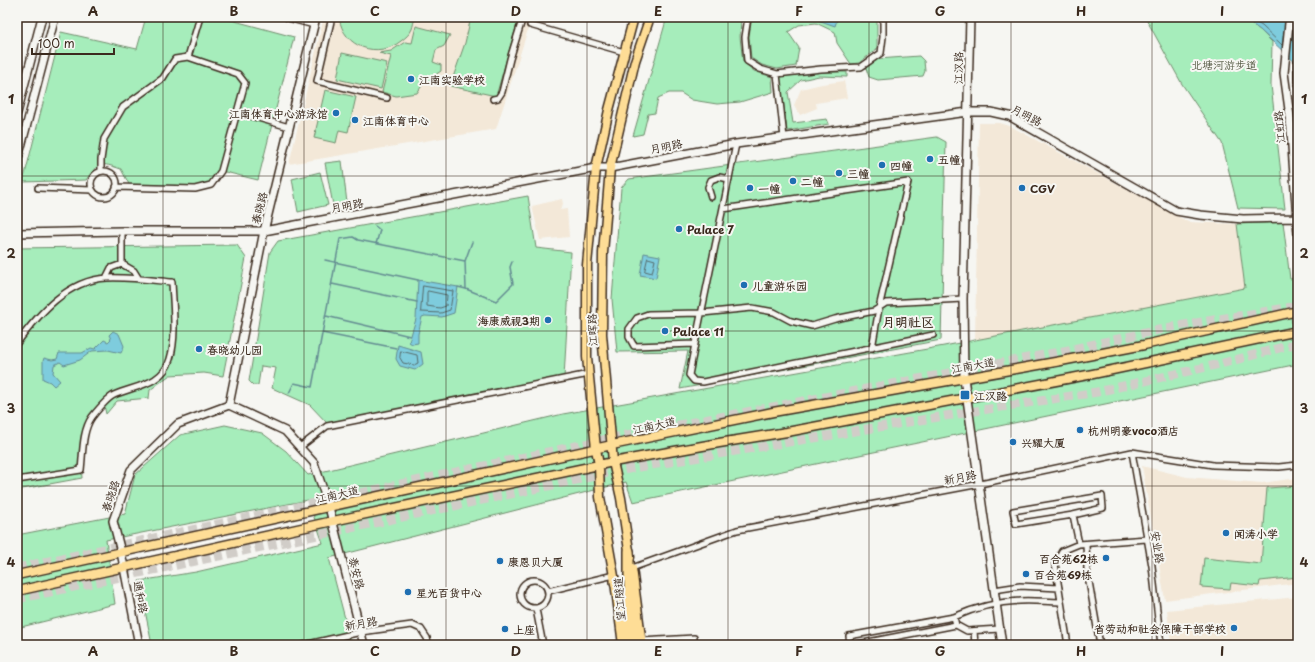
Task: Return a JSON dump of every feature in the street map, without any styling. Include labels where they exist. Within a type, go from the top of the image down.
[{"type":"highway","name":"望江隧道","points":[[629,551],[629,598],[640,644]]},
{"type":"highway","name":"望江隧道","points":[[615,579],[622,598],[628,645]]},
{"type":"main road","name":"江晖路","points":[[623,645],[615,579],[600,497],[600,466],[596,449],[587,357],[587,265],[596,168],[609,110],[634,17]]},
{"type":"main road","name":"江晖路","points":[[640,644],[632,568],[613,462],[602,334],[603,253],[610,168],[636,61],[650,17]]},
{"type":"main road","name":"江南大道","points":[[17,575],[612,445],[773,412],[1136,346],[1298,311]]},
{"type":"main road","points":[[17,591],[333,521],[600,466],[613,462],[788,432],[1101,372],[1298,331]]},
{"type":"street","points":[[17,113],[42,17]]},
{"type":"street","points":[[17,162],[55,17]]},
{"type":"street","points":[[188,57],[200,17]]},
{"type":"street","points":[[288,17],[315,21]]},
{"type":"street","points":[[332,17],[316,81],[387,98]]},
{"type":"street","points":[[493,99],[498,98],[502,92],[523,17]]},
{"type":"street","points":[[532,17],[530,25],[624,52]]},
{"type":"street","points":[[748,17],[745,37],[747,61],[760,69],[777,74],[821,69],[861,67],[881,53],[883,17]]},
{"type":"street","name":"江汉路","points":[[970,17],[963,299],[964,378],[1002,645]]},
{"type":"street","name":"江虹路","points":[[1291,17],[1289,23],[1284,73],[1290,117],[1298,235]]},
{"type":"street","name":"春晓路","points":[[122,552],[113,521],[131,470],[178,424],[229,405],[264,232],[315,21]]},
{"type":"street","points":[[101,171],[104,139],[123,107],[163,78],[175,59],[188,57],[238,74],[245,83],[221,172],[211,185],[195,189],[116,188]]},
{"type":"street","points":[[1298,63],[1298,84]]},
{"type":"street","points":[[777,74],[784,138]]},
{"type":"street","points":[[237,112],[289,127]]},
{"type":"street","name":"月明路","points":[[17,233],[122,231],[264,232],[596,168],[610,168],[736,144],[968,112],[992,112],[1009,116],[1176,210],[1200,215],[1243,220],[1296,218]]},
{"type":"street","points":[[736,144],[702,313],[694,344],[689,375],[694,382],[703,382],[932,335]]},
{"type":"street","points":[[101,171],[108,172],[114,176],[116,180],[116,188],[111,194],[102,197],[98,196],[92,190],[92,178],[101,171]]},
{"type":"street","points":[[711,197],[708,187],[712,180],[719,177],[729,179]]},
{"type":"street","points":[[723,209],[908,182],[879,308],[872,348]]},
{"type":"street","points":[[38,188],[92,190]]},
{"type":"street","points":[[122,231],[122,264]]},
{"type":"street","points":[[106,278],[111,268],[122,264]]},
{"type":"street","points":[[122,264],[134,271],[139,280]]},
{"type":"street","points":[[17,343],[36,318],[64,294],[83,283],[106,278],[172,282],[174,332],[170,359],[164,371],[151,382],[112,396],[92,417],[84,436],[81,470],[17,480]]},
{"type":"street","points":[[694,344],[634,346],[629,337],[629,328],[637,318],[648,314],[702,313],[752,308],[774,312],[791,321],[812,326],[835,319],[874,312],[886,303],[963,299]]},
{"type":"street","points":[[300,447],[327,426],[589,374]]},
{"type":"street","points":[[229,405],[286,431],[314,463],[329,507]]},
{"type":"street","name":"新月路","points":[[632,568],[737,530],[980,484],[1132,452],[1213,465],[1279,467],[1298,465]]},
{"type":"street","name":"安业路","points":[[1132,452],[1147,539],[1161,645]]},
{"type":"street","points":[[1102,496],[1103,508],[1072,515],[1016,524],[1013,510],[1102,496]]},
{"type":"street","name":"泰安路","points":[[329,507],[364,645]]},
{"type":"street","points":[[1072,515],[1079,544]]},
{"type":"street","points":[[1068,645],[1055,564],[1062,551],[1079,544],[1147,539]]},
{"type":"street","points":[[1086,544],[1087,570],[1100,645]]},
{"type":"street","name":"通和路","points":[[122,552],[139,645]]},
{"type":"street","points":[[548,591],[615,579]]},
{"type":"street","points":[[536,580],[544,583],[547,587],[549,596],[548,600],[541,607],[536,609],[526,606],[521,599],[521,589],[527,582],[536,580]]},
{"type":"street","points":[[994,590],[1020,586],[1058,588]]},
{"type":"street","points":[[850,645],[849,636],[954,618],[965,612],[996,604],[1020,601],[1060,602]]},
{"type":"street","points":[[536,609],[543,645]]},
{"type":"street","points":[[954,618],[956,625]]},
{"type":"street","name":"新月路","points":[[304,645],[361,632],[412,625],[421,629],[427,638],[428,645]]},
{"type":"street","points":[[853,645],[956,625],[967,631],[1000,629]]},
{"type":"street","points":[[974,631],[975,645]]},
{"type":"street","points":[[640,644],[694,638],[694,645]]},
{"type":"shaded area","name":"江南实验学校","points":[[324,17],[532,17],[496,129],[289,164]]},
{"type":"shaded area","points":[[844,81],[847,98],[816,103],[817,108],[800,115],[794,105],[801,89]]},
{"type":"shaded area","points":[[979,123],[999,123],[1012,127],[1188,222],[1237,224],[1245,288],[975,340]]},
{"type":"shaded area","points":[[562,199],[563,204],[560,210],[567,209],[569,237],[540,240],[532,206]]},
{"type":"shaded area","name":"闻涛小学","points":[[1142,466],[1187,477],[1262,483],[1298,478],[1298,583],[1165,600]]},
{"type":"shaded area","name":"省劳动和社会保障干部学校","points":[[1298,597],[1298,645],[1171,645],[1167,610]]},
{"type":"green space","points":[[146,17],[220,17],[294,37],[258,180],[221,171],[211,185],[195,189],[131,188],[121,169],[108,165],[100,165],[86,180],[23,182],[61,32],[137,49]]},
{"type":"green space","points":[[339,17],[415,17],[411,31],[403,40],[382,49],[372,49],[354,43],[342,28]]},
{"type":"green space","points":[[471,17],[519,17],[496,96],[450,86],[465,43]]},
{"type":"green space","points":[[667,17],[741,17],[740,37],[743,62],[754,71],[772,77],[773,92],[740,102],[717,104],[692,100],[681,93],[669,93],[658,98],[655,113],[648,114],[643,134],[633,136]]},
{"type":"green space","points":[[752,17],[877,17],[877,49],[859,63],[851,64],[837,43],[835,32],[816,23],[799,25],[788,32],[799,48],[796,66],[777,69],[762,65],[751,58],[749,36]]},
{"type":"green space","name":"北塘河游步道","points":[[1145,17],[1234,17],[1249,22],[1272,42],[1271,85],[1285,209],[1238,208],[1222,143],[1182,84]]},
{"type":"green space","points":[[416,26],[450,35],[444,46],[436,50],[433,62],[441,65],[441,71],[435,75],[433,80],[423,84],[417,93],[396,96],[382,92],[391,56],[379,53],[391,51],[405,42],[412,43]]},
{"type":"green space","points":[[342,53],[387,63],[381,89],[337,79]]},
{"type":"green space","points":[[919,56],[924,61],[925,71],[923,76],[878,80],[869,77],[866,68],[878,59]]},
{"type":"green space","points":[[817,72],[847,72],[847,77],[819,76],[801,80],[788,92],[793,123],[827,119],[829,124],[787,131],[780,76]]},
{"type":"green space","name":"江南体育中心游泳馆","points":[[325,90],[356,97],[348,132],[339,130],[336,143],[314,138]]},
{"type":"green space","points":[[937,137],[946,142],[941,340],[680,389],[688,351],[617,352],[612,299],[621,188],[629,179]]},
{"type":"green space","points":[[342,161],[347,203],[333,205],[325,163]]},
{"type":"green space","points":[[320,172],[328,205],[298,212],[292,179]]},
{"type":"green space","points":[[528,196],[536,248],[571,252],[564,378],[327,423],[310,405],[272,388],[276,368],[261,366],[258,385],[253,385],[249,381],[270,252],[278,241]]},
{"type":"green space","points":[[1283,222],[1290,279],[1298,278],[1298,302],[1289,304],[1298,364],[633,502],[626,482],[329,558],[352,645],[152,645],[139,581],[196,572],[323,543],[308,500],[106,540],[115,604],[17,628],[17,535],[125,514],[135,475],[180,435],[225,425],[262,433],[286,451],[308,475],[563,414],[944,346],[1245,288],[1237,224]]},
{"type":"green space","points":[[237,245],[246,258],[223,376],[204,373],[170,375],[150,390],[149,398],[117,401],[106,414],[104,405],[95,413],[88,426],[84,440],[81,463],[82,478],[17,490],[17,248]]},
{"type":"green space","points":[[1298,486],[1298,577],[1260,581],[1259,586],[1231,583],[1230,589],[1201,587],[1204,558],[1261,564],[1267,488]]},
{"type":"water","points":[[819,17],[838,17],[835,26],[818,20]]},
{"type":"water","points":[[1234,17],[1290,17],[1298,25],[1298,65],[1260,30],[1249,22]]},
{"type":"water","points":[[644,253],[660,256],[656,278],[640,275]]},
{"type":"water","points":[[418,280],[458,287],[454,313],[442,317],[422,317],[418,334],[418,343],[412,344],[409,342],[416,319]]},
{"type":"water","points":[[113,331],[119,334],[124,346],[121,353],[108,350],[92,351],[80,360],[64,365],[60,362],[54,365],[53,373],[60,381],[54,386],[50,382],[43,379],[44,358],[52,360],[57,359],[59,353],[82,353],[91,348],[95,349],[104,340],[108,342],[111,339],[109,335]]},
{"type":"water","points":[[398,345],[421,352],[423,364],[415,370],[400,366],[396,359]]},
{"type":"waterway","points":[[375,226],[380,230],[376,244]]},
{"type":"waterway","points":[[289,393],[294,383],[312,387],[340,239],[353,237],[358,240],[465,261]]},
{"type":"waterway","points":[[458,287],[466,289],[465,261],[472,242]]},
{"type":"waterway","points":[[325,260],[418,280]]},
{"type":"waterway","points":[[466,289],[496,301],[513,284],[510,267],[512,262]]},
{"type":"waterway","points":[[332,284],[417,302]]},
{"type":"waterway","points":[[326,316],[410,336]]},
{"type":"waterway","points":[[322,333],[396,348]]},
{"type":"tunnel","points":[[17,568],[621,436],[1059,352],[1172,327],[1298,306]]},
{"type":"tunnel","points":[[17,599],[628,469],[1097,392],[1220,364],[1298,343]]},
{"type":"place","name":"江南实验学校","points":[[411,79]]},
{"type":"place","name":"江南体育中心游泳馆","points":[[336,113]]},
{"type":"place","name":"江南体育中心","points":[[355,120]]},
{"type":"place","name":"五幢","points":[[930,159]]},
{"type":"place","name":"四幢","points":[[882,165]]},
{"type":"place","name":"三幢","points":[[839,173]]},
{"type":"place","name":"二幢","points":[[793,181]]},
{"type":"place","name":"一幢","points":[[750,188]]},
{"type":"place","name":"CGV","points":[[1022,188]]},
{"type":"place","name":"Palace 7","points":[[679,229]]},
{"type":"place","name":"儿童游乐园","points":[[744,285]]},
{"type":"place","name":"海康威视3期","points":[[548,320]]},
{"type":"place","name":"Palace 11","points":[[665,331]]},
{"type":"place","name":"春晓幼儿园","points":[[199,349]]},
{"type":"place","name":"江汉路","points":[[965,395]]},
{"type":"place","name":"杭州明豪voco酒店","points":[[1080,430]]},
{"type":"place","name":"兴耀大厦","points":[[1013,442]]},
{"type":"place","name":"闻涛小学","points":[[1226,533]]},
{"type":"place","name":"百合苑62栋","points":[[1106,558]]},
{"type":"place","name":"康恩贝大厦","points":[[500,561]]},
{"type":"place","name":"百合苑69栋","points":[[1026,574]]},
{"type":"place","name":"星光百货中心","points":[[408,592]]},
{"type":"place","name":"省劳动和社会保障干部学校","points":[[1234,628]]},
{"type":"place","name":"上座","points":[[505,629]]},
{"type":"district","name":"月明社区","points":[[908,321]]}]
